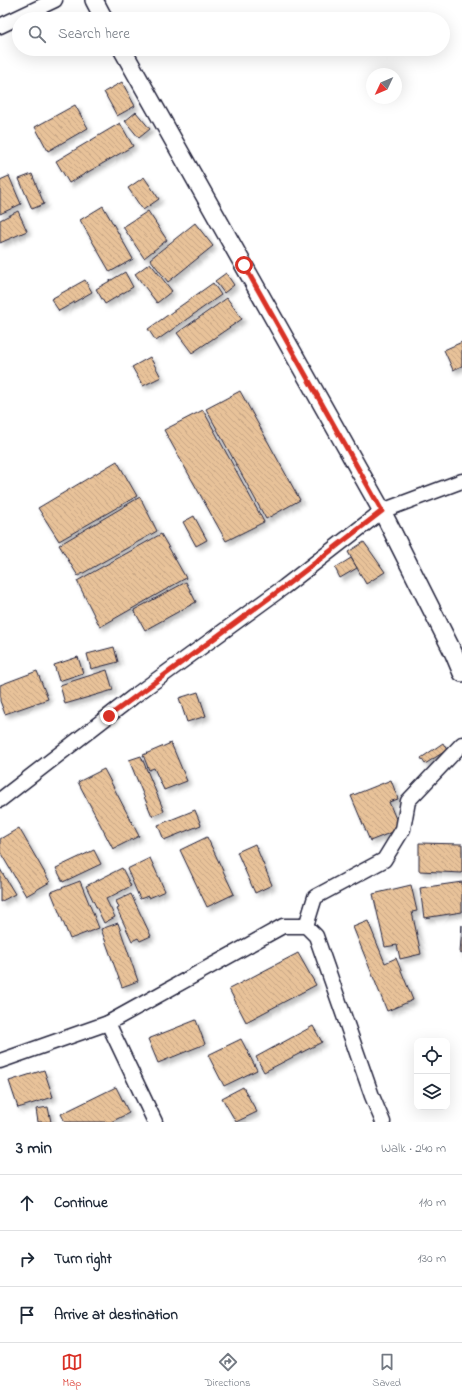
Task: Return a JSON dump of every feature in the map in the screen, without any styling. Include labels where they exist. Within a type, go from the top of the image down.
[{"type":"street","points":[[30,12],[55,0]]},
{"type":"street","points":[[94,0],[100,12]]},
{"type":"street","points":[[0,26],[12,20]]},
{"type":"street","points":[[126,56],[382,511],[458,653],[462,673]]},
{"type":"street","points":[[0,800],[133,697],[284,587],[382,511],[462,482]]},
{"type":"street","points":[[306,926],[315,898],[384,860],[403,829],[408,801],[462,744]]},
{"type":"street","points":[[0,1061],[108,1023],[283,926],[306,926],[316,936],[382,1122]]},
{"type":"street","points":[[108,1023],[155,1122]]},
{"type":"building","points":[[122,82],[135,106],[117,116],[104,92]]},
{"type":"building","points":[[75,105],[88,128],[48,151],[35,127]]},
{"type":"building","points":[[136,112],[150,129],[139,138],[125,121]]},
{"type":"building","points":[[120,123],[133,146],[69,183],[56,161]]},
{"type":"building","points":[[32,174],[44,204],[32,209],[19,179]]},
{"type":"building","points":[[9,176],[21,204],[0,214],[0,180]]},
{"type":"building","points":[[144,177],[159,199],[143,210],[128,188]]},
{"type":"building","points":[[103,206],[133,259],[110,272],[80,220]]},
{"type":"building","points":[[18,211],[27,231],[0,243],[0,220]]},
{"type":"building","points":[[148,211],[167,240],[144,258],[123,227]]},
{"type":"building","points":[[195,223],[213,246],[168,282],[150,259]]},
{"type":"building","points":[[150,263],[172,291],[157,303],[135,274]]},
{"type":"building","points":[[125,272],[133,287],[105,304],[96,289]]},
{"type":"building","points":[[226,273],[234,285],[224,293],[215,281]]},
{"type":"building","points":[[85,280],[92,292],[59,311],[51,299]]},
{"type":"building","points":[[213,283],[221,295],[156,341],[148,329]]},
{"type":"building","points":[[227,298],[242,319],[192,353],[177,333]]},
{"type":"building","points":[[462,342],[462,366],[453,370],[444,350]]},
{"type":"building","points":[[150,357],[161,377],[143,386],[132,367]]},
{"type":"building","points":[[240,391],[300,500],[266,519],[206,409]]},
{"type":"building","points":[[203,410],[264,522],[226,541],[164,430]]},
{"type":"building","points":[[117,461],[137,496],[59,541],[38,508]]},
{"type":"building","points":[[140,497],[157,531],[78,576],[59,545]]},
{"type":"building","points":[[194,516],[207,540],[196,546],[183,522]]},
{"type":"building","points":[[161,534],[186,578],[100,627],[77,581]]},
{"type":"building","points":[[364,542],[385,572],[366,584],[348,552]]},
{"type":"building","points":[[351,558],[357,568],[340,578],[335,568]]},
{"type":"building","points":[[186,582],[196,602],[145,630],[134,610]]},
{"type":"building","points":[[114,647],[118,662],[91,669],[87,654]]},
{"type":"building","points":[[78,657],[83,673],[59,681],[54,665]]},
{"type":"building","points":[[107,670],[113,690],[65,704],[60,685]]},
{"type":"building","points":[[37,671],[48,699],[5,714],[0,701],[0,685]]},
{"type":"building","points":[[198,692],[206,716],[187,722],[179,698]]},
{"type":"building","points":[[171,743],[187,781],[164,790],[154,768],[149,770],[143,755]]},
{"type":"building","points":[[443,743],[447,750],[425,764],[421,758]]},
{"type":"building","points":[[141,756],[164,811],[152,816],[129,760]]},
{"type":"building","points":[[104,769],[139,836],[113,849],[78,782]]},
{"type":"building","points":[[391,780],[398,799],[389,802],[400,829],[370,841],[351,796]]},
{"type":"building","points":[[195,810],[201,825],[164,840],[158,825]]},
{"type":"building","points":[[19,828],[50,882],[26,896],[0,852],[0,839]]},
{"type":"building","points":[[207,837],[234,894],[207,907],[180,850]]},
{"type":"building","points":[[419,843],[462,844],[462,873],[419,871]]},
{"type":"building","points":[[255,844],[272,885],[255,893],[237,852]]},
{"type":"building","points":[[94,850],[101,864],[63,882],[56,868]]},
{"type":"building","points":[[150,858],[165,891],[149,898],[148,896],[140,899],[127,869]]},
{"type":"building","points":[[122,868],[131,886],[106,899],[115,917],[104,923],[86,886]]},
{"type":"building","points":[[0,869],[15,894],[0,902]]},
{"type":"building","points":[[80,881],[99,928],[70,939],[51,892]]},
{"type":"building","points":[[462,882],[462,912],[424,918],[420,888]]},
{"type":"building","points":[[411,885],[417,911],[412,912],[421,954],[400,959],[397,945],[385,947],[373,894]]},
{"type":"building","points":[[131,894],[151,936],[140,941],[138,938],[132,941],[117,909],[119,908],[116,901]]},
{"type":"building","points":[[368,921],[385,963],[396,958],[413,1000],[387,1011],[353,927]]},
{"type":"building","points":[[118,923],[138,981],[122,987],[101,929]]},
{"type":"building","points":[[462,925],[462,954],[460,953]]},
{"type":"building","points":[[298,953],[316,985],[246,1022],[229,989]]},
{"type":"building","points":[[196,1020],[205,1044],[158,1063],[148,1039]]},
{"type":"building","points":[[313,1026],[322,1042],[264,1072],[256,1057]]},
{"type":"building","points":[[241,1039],[257,1070],[224,1086],[208,1055]]},
{"type":"building","points":[[44,1070],[53,1097],[18,1108],[9,1081]]},
{"type":"building","points":[[116,1087],[129,1113],[111,1122],[65,1122],[61,1114]]},
{"type":"building","points":[[243,1087],[257,1112],[236,1122],[222,1098]]},
{"type":"building","points":[[48,1107],[51,1122],[38,1122],[36,1109]]},
{"type":"route","points":[[109,716],[284,587],[382,511],[244,265]]}]
